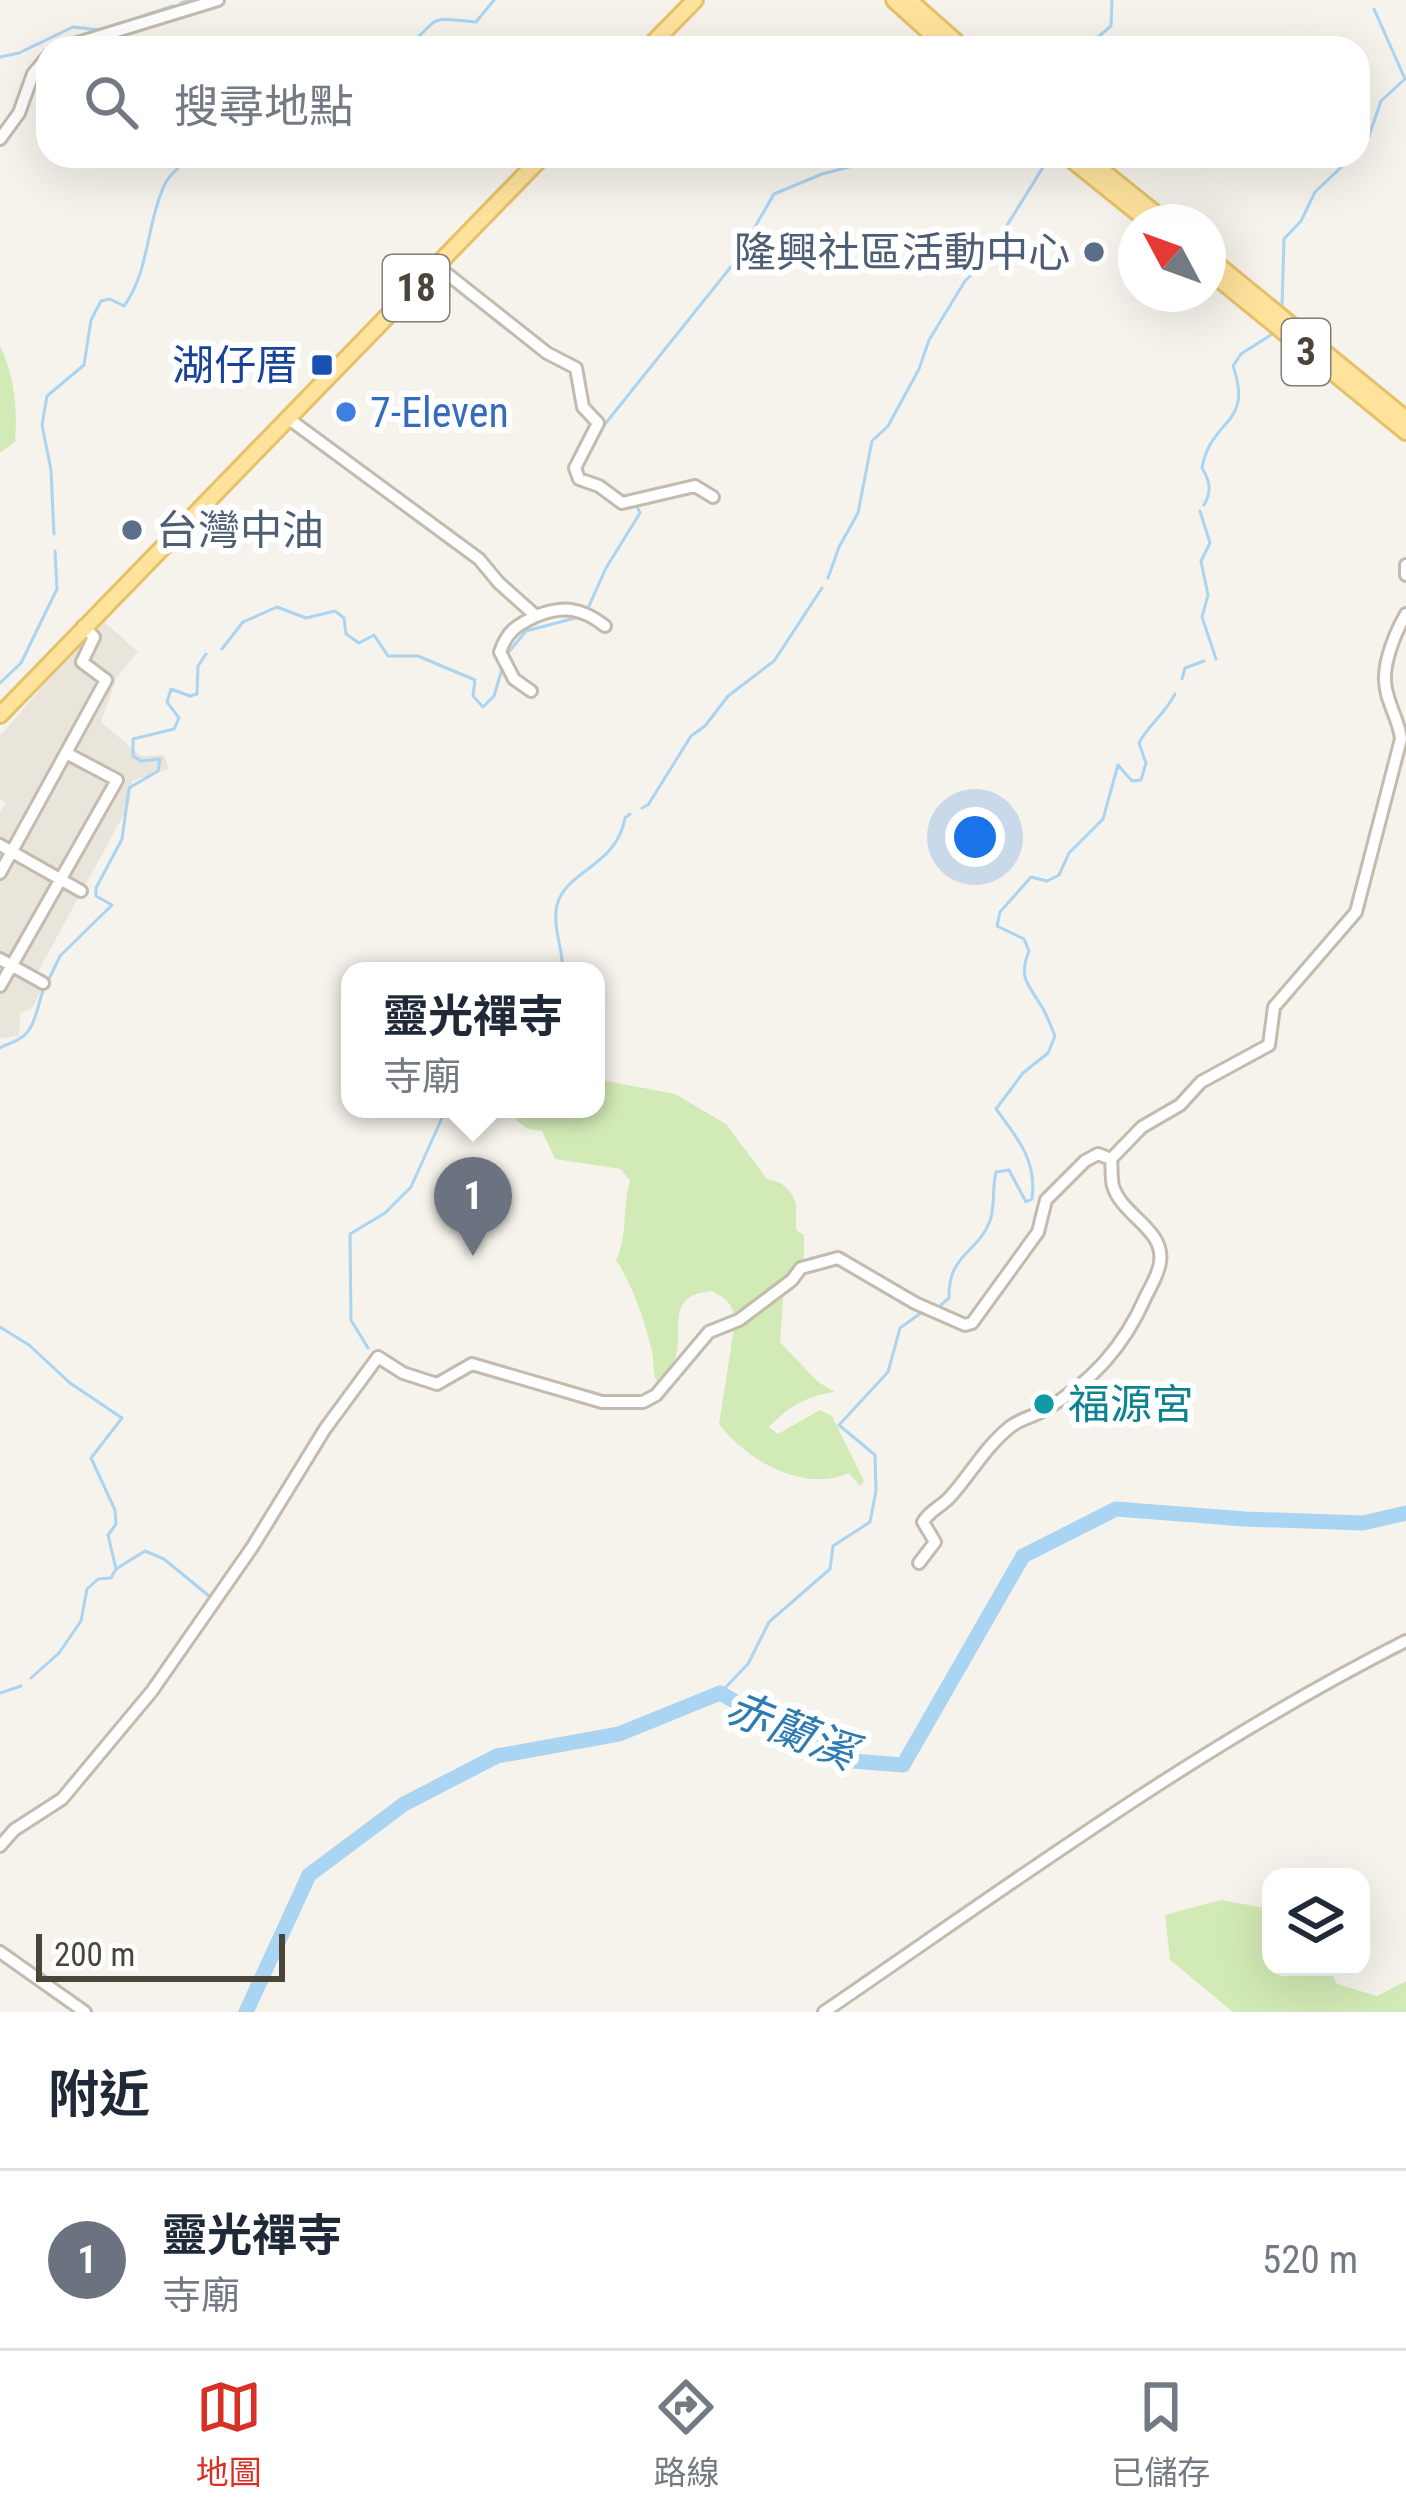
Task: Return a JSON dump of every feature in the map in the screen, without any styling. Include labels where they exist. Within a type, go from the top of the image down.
[{"type":"main road","points":[[660,36],[694,0]]},
{"type":"main road","points":[[894,0],[934,36]]},
{"type":"main road","points":[[909,0],[950,36]]},
{"type":"main road","name":"18","points":[[0,715],[531,168]]},
{"type":"main road","points":[[1082,168],[1127,204]]},
{"type":"main road","points":[[1099,168],[1144,204]]},
{"type":"main road","name":"3","points":[[1226,272],[1406,419]]},
{"type":"main road","name":"3","points":[[1226,285],[1406,432]]},
{"type":"street","points":[[100,36],[218,0]]},
{"type":"street","points":[[0,139],[20,113],[36,70]]},
{"type":"street","points":[[437,266],[547,353],[576,368],[583,406],[598,423],[575,468],[579,479],[599,486],[622,503],[695,487],[713,497]]},
{"type":"street","points":[[289,419],[479,559],[536,616]]},
{"type":"street","points":[[1406,565],[1406,575]]},
{"type":"street","points":[[531,691],[514,680],[500,652],[515,626],[556,608],[589,613],[605,626]]},
{"type":"street","points":[[919,1563],[935,1542],[923,1522],[928,1514],[949,1499],[1007,1429],[1041,1412],[1110,1360],[1132,1330],[1160,1265],[1160,1248],[1153,1233],[1114,1191],[1111,1159],[1142,1127],[1180,1105],[1201,1082],[1269,1045],[1274,1007],[1356,912],[1401,739],[1400,721],[1384,680],[1393,636],[1406,614]]},
{"type":"street","points":[[0,873],[6,848],[67,753],[106,680],[82,662],[94,637],[83,626]]},
{"type":"street","points":[[0,986],[6,962],[61,879],[117,780],[67,753]]},
{"type":"street","points":[[6,848],[81,891]]},
{"type":"street","points":[[6,962],[44,983]]},
{"type":"street","points":[[0,1846],[14,1830],[62,1799],[152,1691],[378,1357],[403,1373],[437,1384],[472,1364],[602,1402],[643,1402],[656,1395],[709,1332],[727,1327],[756,1308],[801,1268],[838,1258],[915,1303],[965,1325],[972,1323],[1038,1232],[1046,1200],[1084,1162],[1098,1154],[1111,1159]]},
{"type":"street","points":[[824,2012],[1091,1826],[1324,1683],[1406,1641]]},
{"type":"street","points":[[0,1952],[85,2012]]},
{"type":"shaded area","points":[[101,619],[138,652],[117,677],[101,722],[141,756],[164,755],[169,769],[132,781],[129,805],[34,979],[44,985],[32,1008],[20,1013],[19,1036],[0,1038],[0,813],[6,803],[0,799],[0,736]]},
{"type":"green space","points":[[0,345],[12,380],[16,417],[15,442],[0,453]]},
{"type":"green space","points":[[605,1081],[675,1094],[726,1124],[767,1179],[791,1193],[796,1230],[804,1235],[804,1257],[784,1289],[780,1342],[818,1382],[835,1392],[798,1404],[769,1427],[778,1434],[820,1410],[832,1416],[864,1481],[860,1486],[849,1473],[814,1479],[778,1470],[745,1450],[719,1424],[735,1322],[729,1303],[712,1291],[688,1298],[682,1305],[677,1351],[661,1388],[642,1316],[616,1260],[630,1181],[621,1169],[555,1159],[542,1131],[528,1129],[516,1120],[605,1118]]},
{"type":"green space","points":[[1221,1900],[1262,1907],[1262,1976],[1333,1976],[1337,1984],[1377,1996],[1406,1981],[1406,2012],[1233,2012],[1170,1960],[1165,1915]]},
{"type":"waterway","points":[[181,3],[190,0]]},
{"type":"waterway","points":[[418,36],[439,20],[476,22],[494,0]]},
{"type":"waterway","points":[[1099,36],[1111,26],[1112,0]]},
{"type":"waterway","points":[[54,36],[73,27],[100,30],[173,6]]},
{"type":"waterway","points":[[1370,133],[1381,101],[1405,79],[1374,9]]},
{"type":"waterway","points":[[0,57],[36,45]]},
{"type":"waterway","points":[[54,534],[51,470],[42,425],[47,396],[84,365],[91,320],[101,301],[110,299],[124,306],[132,292],[164,186],[177,168]]},
{"type":"waterway","points":[[601,429],[734,263],[774,194],[845,168]]},
{"type":"waterway","points":[[828,578],[858,513],[872,441],[888,426],[929,340],[965,281],[983,264],[1043,168]]},
{"type":"waterway","points":[[1282,307],[1284,239],[1301,221],[1315,192],[1340,168]]},
{"type":"waterway","points":[[1204,505],[1209,491],[1202,468],[1207,451],[1238,400],[1233,366],[1241,354],[1274,333]]},
{"type":"waterway","points":[[589,606],[640,513],[636,504]]},
{"type":"waterway","points":[[1200,511],[1210,543],[1201,561],[1208,595],[1202,617],[1216,659]]},
{"type":"waterway","points":[[0,683],[21,663],[57,589],[55,551]]},
{"type":"waterway","points":[[642,808],[691,736],[728,696],[774,661],[822,588]]},
{"type":"waterway","points":[[222,649],[243,622],[277,607],[306,618],[335,611],[344,618],[346,634],[359,643],[374,635],[388,656],[418,656],[475,680],[473,696],[483,707],[494,696],[502,669]]},
{"type":"waterway","points":[[507,654],[526,631],[583,616]]},
{"type":"waterway","points":[[49,979],[60,956],[112,905],[96,896],[96,888],[122,839],[129,788],[158,771],[160,759],[141,761],[133,756],[133,739],[174,729],[179,718],[167,702],[171,689],[197,694],[198,666],[206,654]]},
{"type":"waterway","points":[[1182,679],[1185,668],[1204,661]]},
{"type":"waterway","points":[[941,1305],[949,1298],[958,1263],[990,1221],[996,1172],[1009,1170],[1026,1202],[1032,1199],[1029,1161],[996,1109],[1023,1073],[1048,1053],[1055,1036],[1026,981],[1029,951],[1024,939],[997,926],[1000,912],[1031,877],[1047,881],[1059,875],[1069,853],[1103,819],[1118,765],[1132,781],[1141,780],[1146,763],[1139,743],[1175,694]]},
{"type":"waterway","points":[[562,962],[556,921],[562,893],[612,847],[630,814]]},
{"type":"waterway","points":[[0,1048],[29,1030],[43,991]]},
{"type":"waterway","points":[[368,1348],[351,1320],[350,1234],[385,1213],[411,1187],[442,1118]]},
{"type":"waterway","points":[[720,1693],[748,1664],[769,1622],[830,1569],[833,1546],[870,1522],[876,1491],[875,1455],[839,1425],[888,1372],[900,1328],[921,1313]]},
{"type":"waterway","points":[[0,1327],[122,1418],[91,1458],[115,1510],[116,1524],[108,1535],[116,1569],[111,1578],[98,1579],[87,1589],[81,1621],[59,1653],[31,1678]]},
{"type":"waterway","name":"赤蘭溪","points":[[246,2012],[309,1875],[404,1804],[497,1756],[619,1734],[720,1693],[840,1760],[903,1765],[1023,1556],[1116,1509],[1363,1523],[1406,1513]]},
{"type":"waterway","points":[[116,1569],[145,1551],[164,1559],[209,1596]]},
{"type":"waterway","points":[[0,1693],[21,1686]]},
{"type":"place","name":"隆興社區活動中心","points":[[1094,252]]},
{"type":"place","name":"湖仔厝","points":[[322,365]]},
{"type":"place","name":"7-Eleven","points":[[346,412]]},
{"type":"place","name":"台灣中油","points":[[132,530]]},
{"type":"place","name":"靈光禪寺","points":[[473,1256]]},
{"type":"place","name":"福源宮","points":[[1044,1404]]}]
